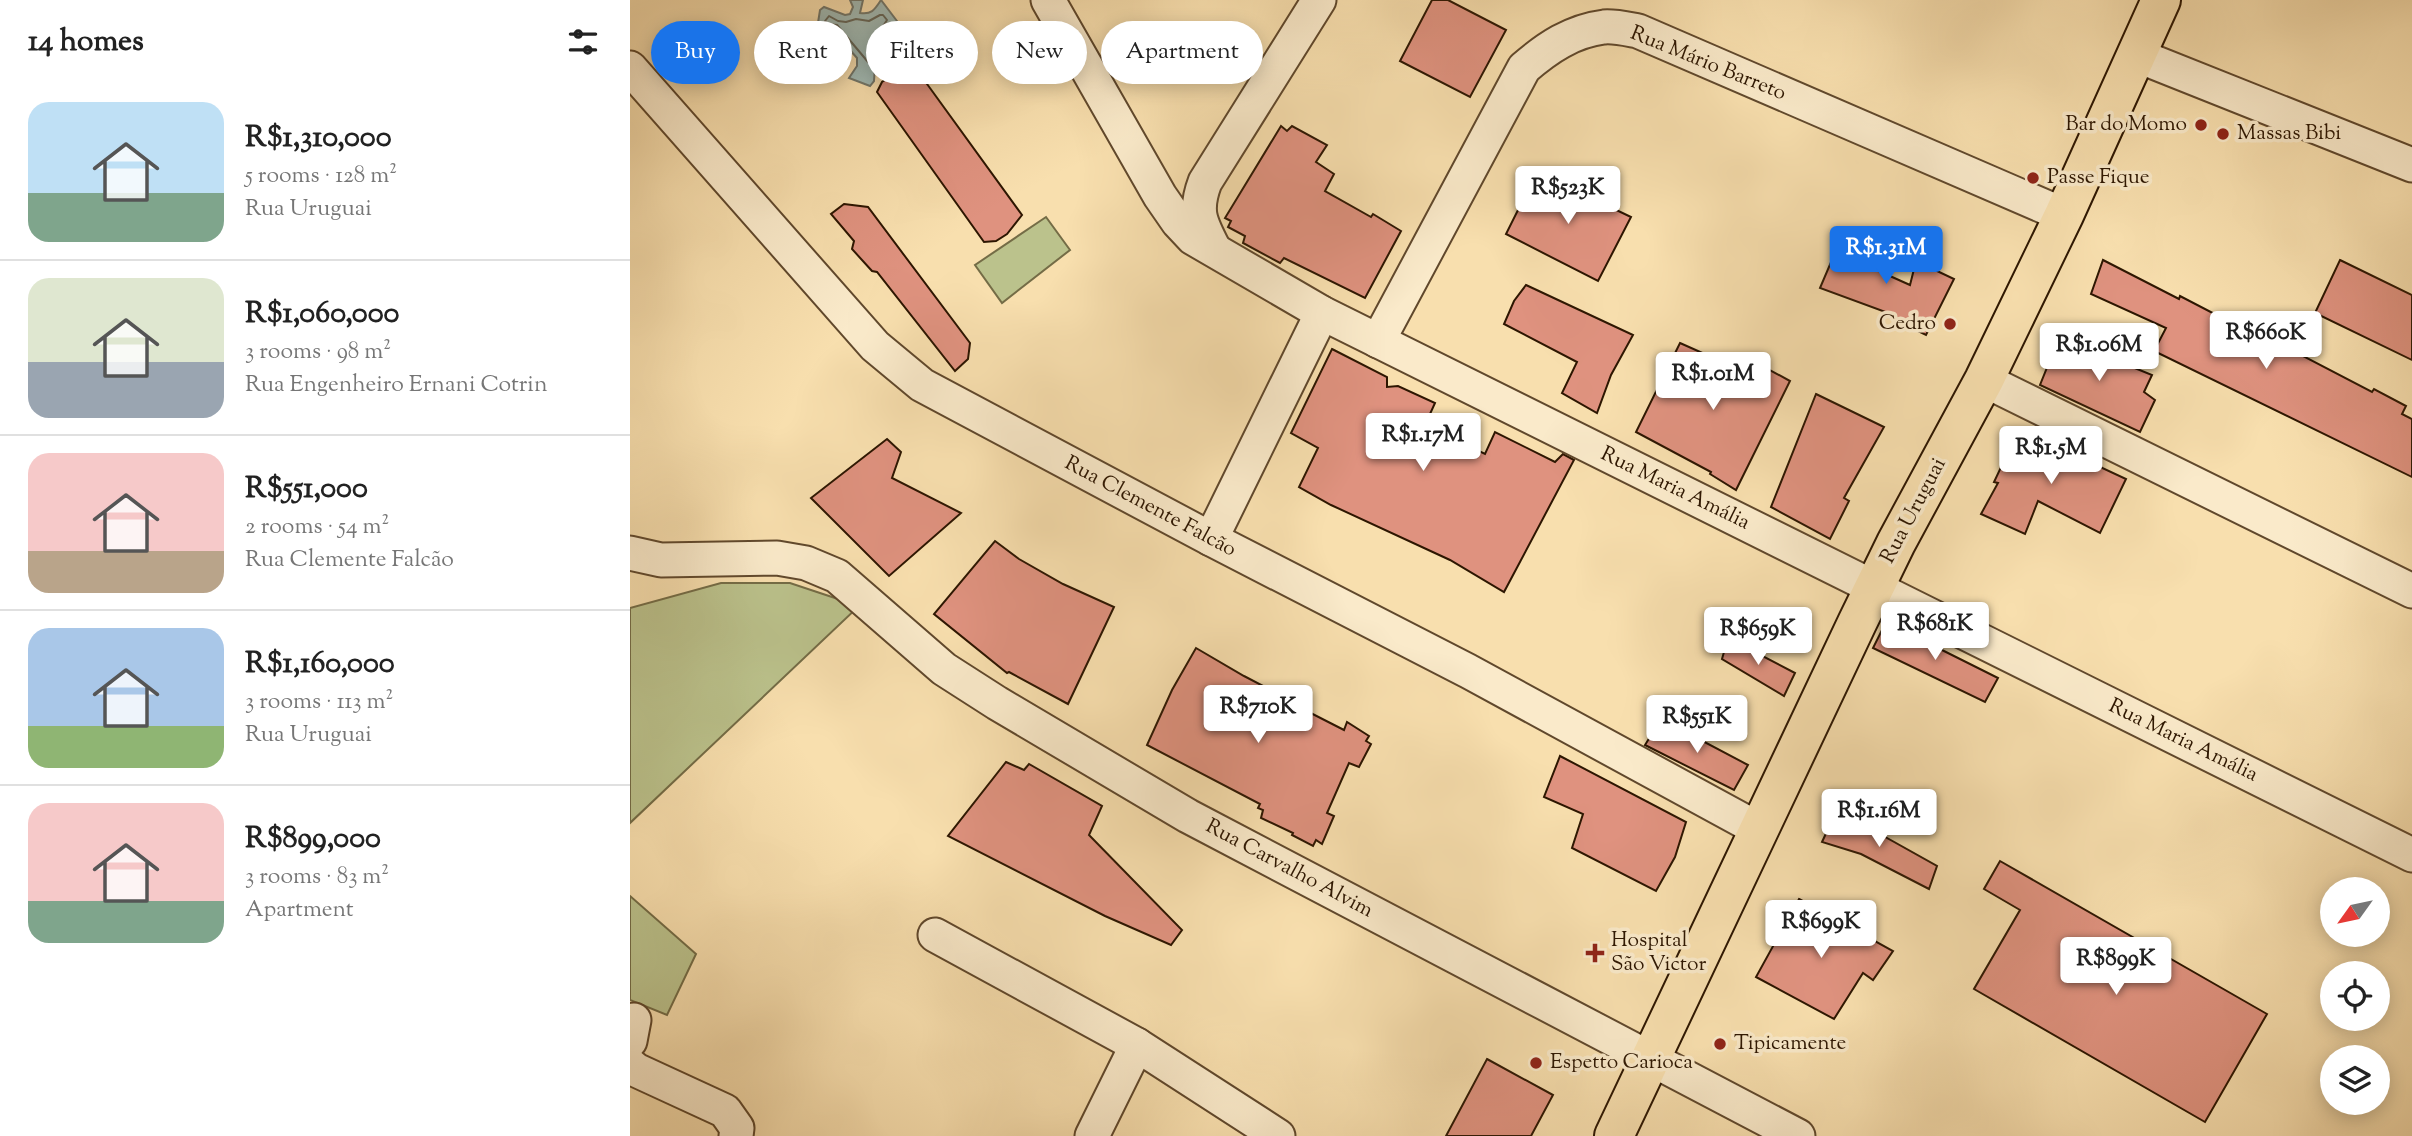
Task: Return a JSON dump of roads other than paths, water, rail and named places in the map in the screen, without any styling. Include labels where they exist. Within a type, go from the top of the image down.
[{"type":"main road","name":"Rua Uruguai","points":[[1614,1136],[1896,543],[1984,380],[2064,215],[2161,0]]},
{"type":"street","name":"Rua Maria Amália","points":[[1048,0],[1160,196],[1178,222],[1194,238],[1322,313],[2412,855]]},
{"type":"street","points":[[1214,248],[1201,223],[1198,201],[1205,182],[1319,0]]},
{"type":"street","name":"Rua Mário Barreto","points":[[1378,341],[1524,68],[1544,50],[1573,34],[1606,26],[1638,31],[2064,215]]},
{"type":"street","points":[[2136,55],[2412,165]]},
{"type":"street","name":"Rua Clemente Falcão","points":[[630,68],[840,308],[894,364],[922,385],[1211,539],[1468,671],[1760,830]]},
{"type":"street","points":[[1211,539],[1322,313]]},
{"type":"street","points":[[1984,380],[2412,591]]},
{"type":"street","name":"Rua Carvalho Alvim","points":[[630,553],[661,560],[777,558],[806,563],[837,576],[944,669],[998,704],[1188,816],[1798,1136]]},
{"type":"street","points":[[936,935],[1137,1045],[1278,1136]]},
{"type":"street","points":[[1092,1136],[1137,1045]]},
{"type":"street","points":[[630,1065],[725,1111],[737,1128],[736,1136]]},
{"type":"water","points":[[850,0],[863,0],[860,13],[867,13],[873,11],[881,0],[897,21],[866,21],[866,84],[872,84],[870,86],[852,79],[857,58],[852,52],[852,21],[818,21],[820,10],[824,7],[845,15],[850,14],[853,7]]},
{"type":"place","name":"Bar do Momo","points":[[2201,125]]},
{"type":"place","name":"Massas Bibi","points":[[2223,134]]},
{"type":"place","name":"Passe Fique","points":[[2033,178]]},
{"type":"place","name":"Cedro","points":[[1950,324]]},
{"type":"place","name":"Hospital São Victor","points":[[1595,953]]},
{"type":"place","name":"Tipicamente","points":[[1720,1044]]},
{"type":"place","name":"Espetto Carioca","points":[[1536,1063]]}]
